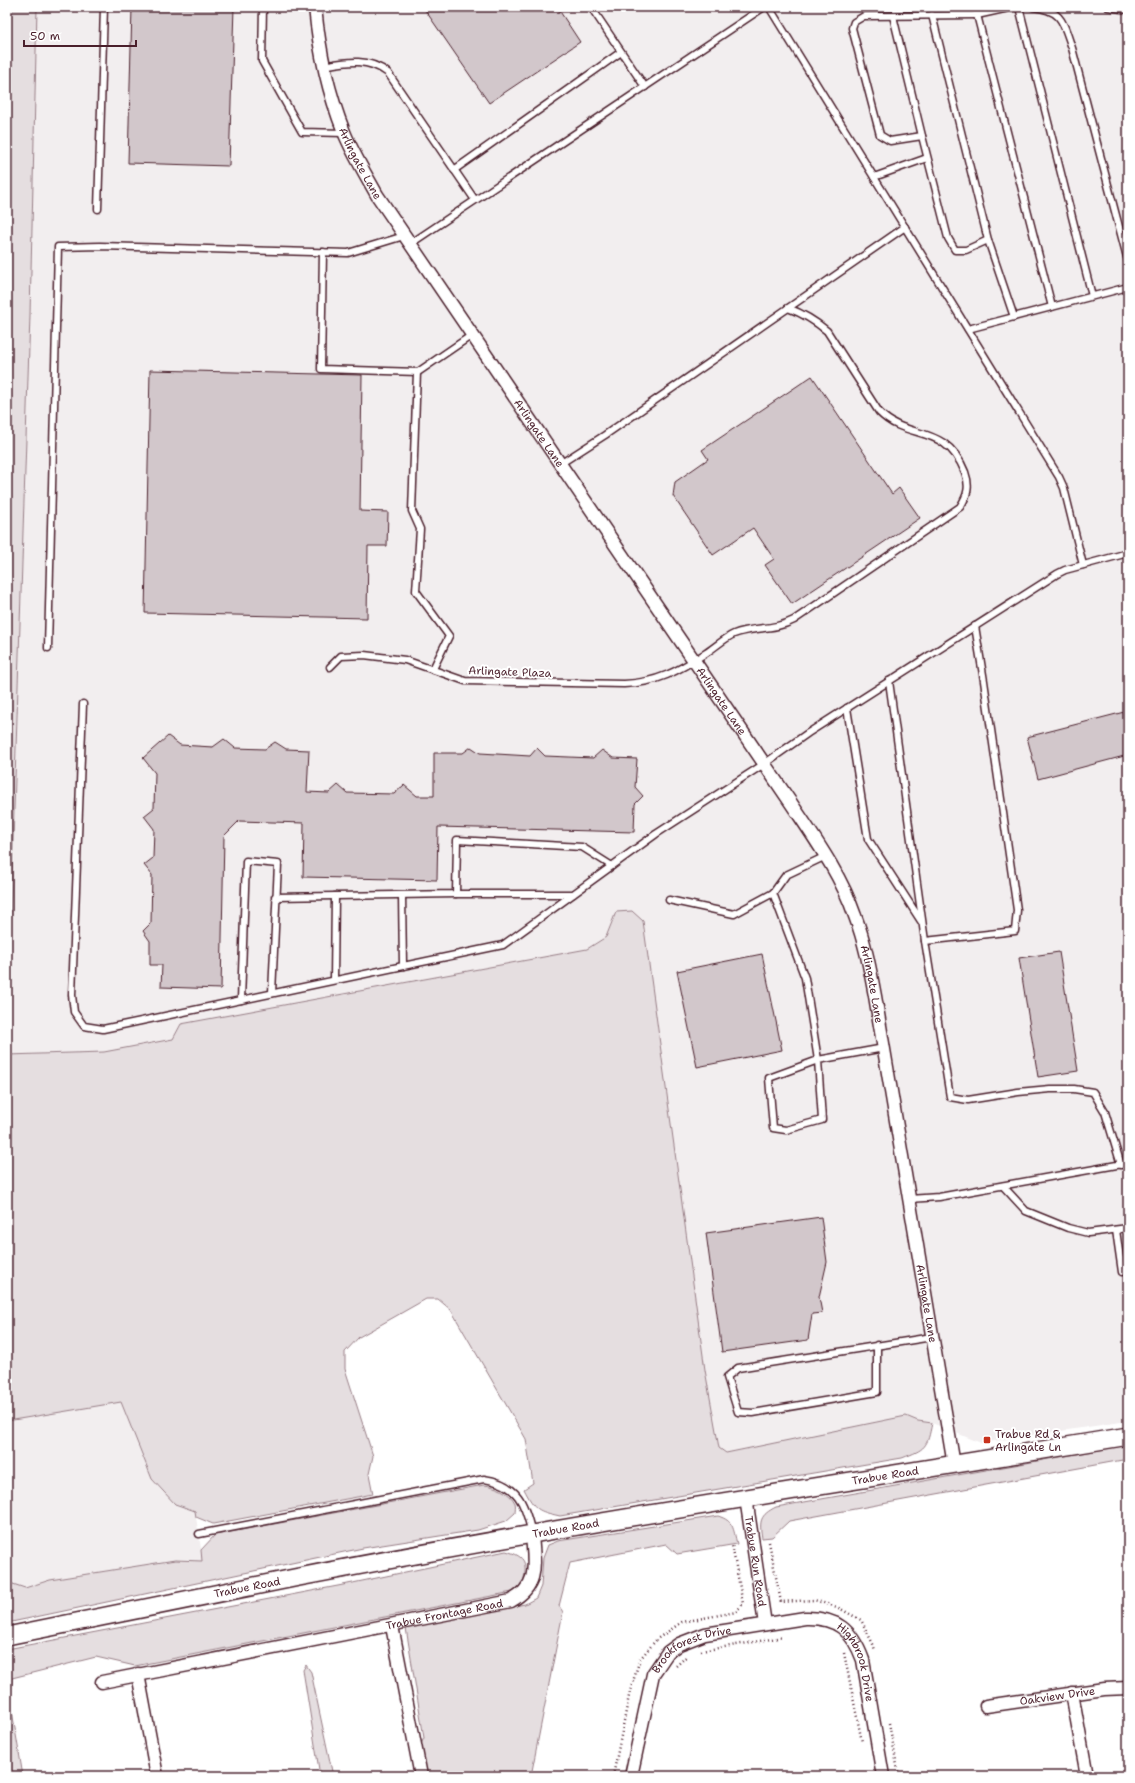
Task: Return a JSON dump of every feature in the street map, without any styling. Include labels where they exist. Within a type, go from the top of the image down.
[{"type":"main road","name":"Trabue Road","points":[[7,1636],[300,1576],[746,1498],[1128,1436]]},
{"type":"street","name":"Arlingate Lane","points":[[315,7],[323,66],[344,133],[377,195],[764,764],[826,856],[842,884],[855,915],[867,955],[954,1465]]},
{"type":"street","name":"Trabue Run Road","points":[[746,1498],[765,1624]]},
{"type":"street","name":"Trabue Frontage Road","points":[[102,1682],[502,1604],[519,1597],[526,1591],[534,1568],[532,1535]]},
{"type":"street","name":"Highbrook Drive","points":[[765,1624],[818,1618],[831,1621],[843,1627],[852,1636],[858,1646],[863,1660],[883,1776]]},
{"type":"street","name":"Brookforest Drive","points":[[631,1776],[651,1681],[659,1663],[668,1652],[679,1644],[698,1636],[765,1624]]},
{"type":"street","points":[[392,1626],[401,1680],[421,1776]]},
{"type":"street","points":[[138,1674],[157,1776]]},
{"type":"street","name":"Oakview Drive","points":[[986,1706],[1072,1693],[1128,1688]]},
{"type":"street","points":[[1072,1693],[1087,1776]]},
{"type":"lane","points":[[98,209],[104,7]]},
{"type":"lane","points":[[263,7],[262,61],[302,132],[344,133]]},
{"type":"lane","points":[[591,7],[645,87]]},
{"type":"lane","points":[[48,648],[58,247],[100,246],[348,253],[407,240],[475,200],[764,7]]},
{"type":"lane","points":[[769,7],[1059,477],[1064,488],[1083,565]]},
{"type":"lane","points":[[975,7],[1052,307]]},
{"type":"lane","points":[[922,136],[890,141],[880,135],[852,28],[854,22],[864,16],[977,15],[1013,7]]},
{"type":"lane","points":[[1019,7],[1092,296]]},
{"type":"lane","points":[[1032,7],[1046,8],[1061,19],[1072,48],[1128,261]]},
{"type":"lane","points":[[1108,7],[1128,10]]},
{"type":"lane","points":[[932,15],[988,240],[1014,317]]},
{"type":"lane","points":[[893,16],[948,238],[955,250],[966,250],[988,240]]},
{"type":"lane","points":[[454,170],[621,52]]},
{"type":"lane","points":[[323,66],[359,61],[373,64],[388,73],[475,200]]},
{"type":"lane","points":[[874,177],[927,158]]},
{"type":"lane","points":[[560,464],[612,431],[905,227]]},
{"type":"lane","points":[[323,252],[321,369],[418,372],[472,335]]},
{"type":"lane","points":[[968,329],[1128,287]]},
{"type":"lane","name":"Arlingate Plaza","points":[[330,667],[341,656],[364,655],[405,660],[465,681],[624,684],[642,683],[656,680],[694,661],[734,635],[779,626],[794,620],[960,507],[966,498],[968,479],[955,453],[943,442],[932,436],[898,425],[886,419],[879,412],[826,331],[805,314],[788,308]]},
{"type":"lane","points":[[418,372],[412,511],[420,529],[416,591],[448,636],[433,669]]},
{"type":"lane","points":[[83,704],[72,987],[74,1012],[84,1026],[103,1029],[503,945],[656,834],[847,708],[1056,574],[1065,570],[1128,553]]},
{"type":"lane","points":[[925,941],[1015,931],[1017,910],[975,626]]},
{"type":"lane","points":[[889,681],[918,883],[922,923],[950,1097],[968,1100],[1018,1092],[1050,1089],[1074,1089],[1093,1092],[1105,1112],[1125,1164],[939,1197],[909,1199]]},
{"type":"lane","points":[[847,708],[868,839],[922,923]]},
{"type":"lane","points":[[456,894],[457,840],[582,847],[612,866]]},
{"type":"lane","points":[[669,900],[734,914],[773,894],[786,874],[826,856]]},
{"type":"lane","points":[[241,1000],[246,861],[278,864],[275,898],[272,993]]},
{"type":"lane","points":[[275,898],[456,894],[573,894]]},
{"type":"lane","points":[[773,894],[805,978],[818,1060],[822,1120],[786,1130],[773,1128],[769,1078],[818,1060],[884,1048]]},
{"type":"lane","points":[[402,895],[402,966]]},
{"type":"lane","points":[[334,980],[335,896]]},
{"type":"lane","points":[[1003,1186],[1026,1211],[1068,1228],[1088,1233],[1128,1228]]},
{"type":"lane","points":[[1116,1230],[1122,1272],[1128,1271]]},
{"type":"lane","points":[[877,1346],[877,1392],[753,1412],[738,1412],[727,1377],[738,1368],[932,1337]]},
{"type":"lane","name":"Trabue Frontage Road","points":[[199,1534],[484,1479],[498,1481],[512,1489],[520,1499],[527,1513],[532,1535]]},
{"type":"path","points":[[698,1652],[789,1636]]},
{"type":"path","points":[[843,1648],[848,1666],[863,1746]]},
{"type":"path","points":[[673,1668],[691,1653]]},
{"type":"shaded area","points":[[7,7],[37,7],[30,315],[7,1028]]},
{"type":"shaded area","points":[[37,7],[1128,7],[1128,1421],[981,1443],[932,1423],[918,1421],[906,1416],[726,1453],[719,1448],[616,912],[606,937],[587,949],[181,1024],[173,1039],[104,1052],[7,1055],[30,315]]},
{"type":"shaded area","points":[[632,911],[643,921],[705,1370],[719,1448],[726,1453],[906,1416],[918,1421],[932,1423],[927,1443],[921,1450],[902,1458],[560,1516],[546,1513],[534,1505],[524,1489],[533,1483],[526,1439],[451,1310],[438,1299],[426,1299],[359,1337],[345,1352],[345,1369],[373,1456],[369,1474],[373,1494],[213,1524],[196,1517],[195,1511],[175,1504],[152,1479],[121,1402],[7,1421],[7,1055],[104,1052],[173,1039],[181,1024],[587,949],[606,937],[616,912]]},
{"type":"shaded area","points":[[121,1402],[152,1479],[175,1504],[195,1511],[203,1561],[175,1560],[50,1580],[25,1588],[7,1582],[7,1421]]},
{"type":"shaded area","points":[[1128,1445],[1128,1459],[789,1521],[772,1537],[762,1538],[762,1519],[767,1513],[776,1507]]},
{"type":"shaded area","points":[[484,1485],[502,1490],[513,1499],[515,1504],[515,1513],[506,1521],[478,1530],[363,1548],[7,1623],[7,1582],[25,1588],[50,1580],[175,1560],[202,1561],[201,1550],[215,1535]]},
{"type":"shaded area","points":[[718,1516],[730,1523],[737,1544],[677,1554],[666,1544],[570,1563],[559,1606],[563,1612],[531,1776],[423,1776],[418,1750],[424,1738],[406,1628],[525,1604],[536,1598],[541,1586],[543,1558],[548,1545],[558,1541]]},
{"type":"shaded area","points":[[506,1551],[513,1553],[522,1559],[525,1566],[523,1584],[512,1592],[135,1666],[96,1657],[12,1678],[11,1705],[23,1776],[7,1776],[7,1649],[343,1585]]},
{"type":"shaded area","points":[[306,1665],[311,1672],[333,1776],[320,1776],[303,1670]]},
{"type":"building","points":[[132,7],[234,7],[229,166],[128,163]]},
{"type":"building","points":[[423,7],[557,7],[580,42],[489,103]]},
{"type":"building","points":[[150,370],[362,375],[360,511],[388,512],[387,546],[368,546],[367,618],[145,613]]},
{"type":"building","points":[[812,376],[892,494],[899,488],[920,518],[792,604],[765,565],[774,559],[753,528],[713,555],[673,496],[675,482],[708,459],[702,450]]},
{"type":"building","points":[[1128,711],[1128,755],[1038,779],[1027,737]]},
{"type":"building","points":[[168,736],[180,745],[213,747],[224,739],[235,748],[265,749],[275,742],[286,749],[309,750],[307,792],[329,793],[338,785],[347,793],[394,794],[404,785],[417,796],[434,796],[434,753],[463,753],[471,747],[480,753],[530,756],[537,748],[545,756],[593,758],[602,750],[613,758],[637,759],[635,787],[643,796],[635,804],[634,832],[438,827],[437,880],[303,877],[304,823],[239,821],[224,836],[221,989],[161,987],[162,965],[150,965],[150,941],[143,931],[151,923],[152,875],[144,865],[153,858],[154,829],[144,816],[154,808],[155,773],[143,758]]},
{"type":"building","points":[[1059,952],[1078,1071],[1038,1077],[1019,958]]},
{"type":"building","points":[[762,954],[782,1050],[697,1067],[677,971]]},
{"type":"building","points":[[821,1217],[827,1262],[819,1297],[822,1313],[812,1314],[808,1340],[722,1352],[706,1233]]},
{"type":"place","name":"Trabue Rd & Arlingate Ln","points":[[987,1440]]}]
